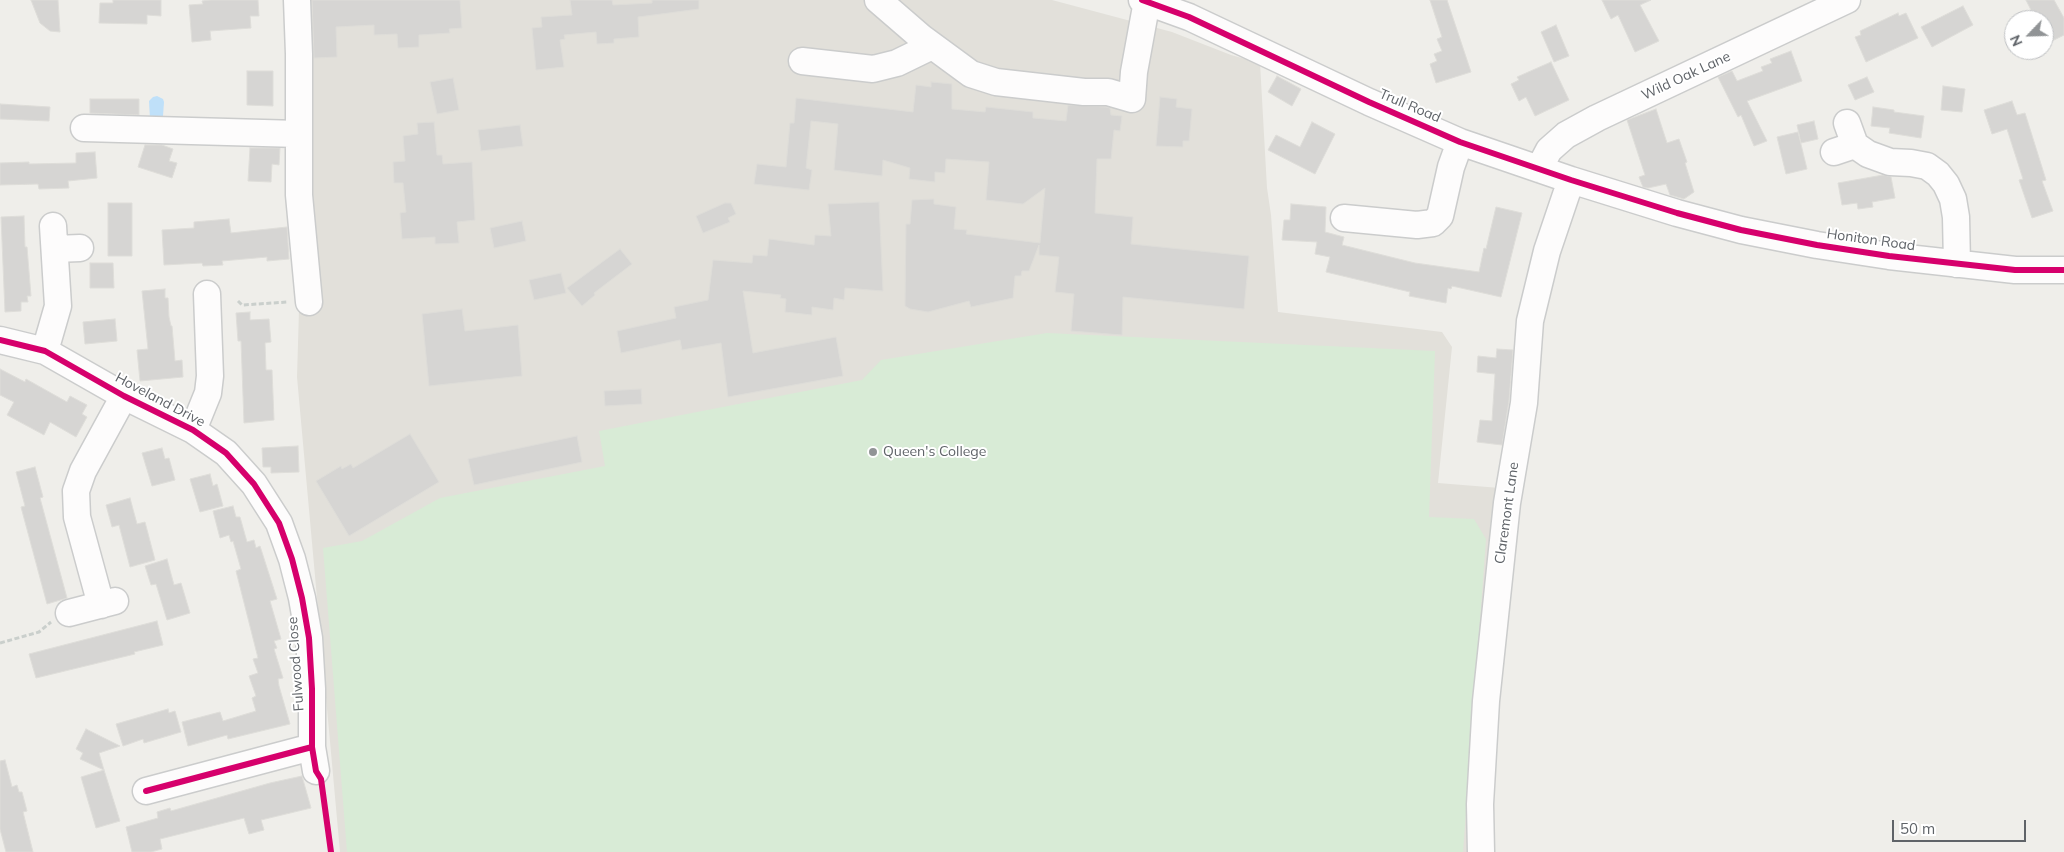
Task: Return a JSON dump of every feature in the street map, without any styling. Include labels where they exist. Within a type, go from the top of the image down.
[{"type":"street","points":[[297,0],[299,194],[309,302]]},
{"type":"street","points":[[878,0],[932,46],[971,74],[996,82],[1084,92],[1108,92],[1132,99],[1144,1]]},
{"type":"street","name":"Wild Oak Lane","points":[[1539,169],[1549,150],[1574,131],[1846,0]]},
{"type":"street","name":"Trull Road","points":[[1144,1],[1190,17],[1368,102],[1460,142],[1571,180],[1677,213]]},
{"type":"street","points":[[802,61],[873,69],[897,63],[932,46]]},
{"type":"street","points":[[84,128],[299,134]]},
{"type":"street","points":[[1845,140],[1868,154],[1890,162],[1927,166],[1938,174],[1946,184],[1953,199],[1956,217],[1957,264]]},
{"type":"street","points":[[1344,218],[1417,225],[1439,231],[1440,216],[1451,167],[1460,142]]},
{"type":"street","name":"Claremont Lane","points":[[1481,852],[1480,804],[1486,701],[1507,503],[1524,403],[1530,321],[1547,251],[1571,180]]},
{"type":"street","name":"Honiton Road","points":[[1677,213],[1741,230],[1817,245],[2015,270],[2064,270]]},
{"type":"street","points":[[45,351],[58,306],[62,241]]},
{"type":"street","points":[[193,430],[208,393],[216,296]]},
{"type":"street","name":"Hoveland Drive","points":[[0,340],[45,351],[124,396],[193,430],[226,452],[254,484],[279,523]]},
{"type":"street","points":[[69,613],[108,603],[77,516],[76,491],[83,471],[124,396]]},
{"type":"street","name":"Fulwood Close","points":[[160,780],[314,759],[309,638],[302,598],[292,559],[279,523]]},
{"type":"path","points":[[216,296],[242,305],[309,302]]},
{"type":"path","points":[[0,643],[39,632],[51,622],[69,613]]},
{"type":"shaded area","name":"Queen's College","points":[[287,0],[1052,0],[1172,32],[1231,55],[1260,63],[1267,188],[1271,215],[1278,312],[1442,332],[1452,347],[1438,483],[1500,488],[1491,528],[1474,683],[1468,852],[340,852],[297,377],[299,310]]},
{"type":"green space","points":[[1047,333],[1435,351],[1429,517],[1474,519],[1486,539],[1463,852],[347,852],[323,548],[362,541],[440,498],[605,466],[599,431],[862,380],[881,360]]},
{"type":"water","points":[[157,96],[163,99],[164,102],[163,116],[162,119],[150,119],[149,101]]},
{"type":"building","points":[[31,0],[58,0],[60,32],[50,31],[40,23]]},
{"type":"building","points":[[113,0],[161,0],[161,16],[147,15],[147,24],[99,23],[100,3],[113,3]]},
{"type":"building","points":[[258,0],[259,16],[250,16],[251,28],[210,31],[211,40],[192,42],[189,5],[203,4],[202,1]]},
{"type":"building","points":[[312,0],[460,0],[462,28],[449,29],[450,33],[419,35],[419,47],[398,48],[397,34],[374,35],[374,25],[336,27],[337,57],[314,58]]},
{"type":"building","points":[[570,0],[612,0],[613,5],[652,3],[652,0],[699,0],[699,9],[638,17],[639,37],[614,39],[614,43],[597,44],[596,32],[564,35],[565,39],[560,40],[564,67],[536,70],[532,28],[542,27],[541,17],[572,15]]},
{"type":"building","points":[[1430,0],[1447,0],[1471,72],[1436,83],[1430,64],[1437,61],[1434,54],[1442,51],[1437,39],[1442,37]]},
{"type":"building","points":[[1602,0],[1651,0],[1640,5],[1659,41],[1635,52],[1618,15],[1611,19]]},
{"type":"building","points":[[2026,0],[2054,0],[2064,18],[2064,35],[2054,40],[2054,10],[2031,10]]},
{"type":"building","points":[[1963,6],[1973,25],[1932,47],[1921,27]]},
{"type":"building","points":[[1898,13],[1899,16],[1906,13],[1918,38],[1866,62],[1855,37],[1861,35],[1860,31]]},
{"type":"building","points":[[1556,25],[1569,56],[1554,62],[1541,32]]},
{"type":"building","points":[[1791,51],[1802,81],[1747,101],[1767,141],[1754,146],[1741,115],[1738,117],[1718,77],[1732,71],[1737,81],[1763,71],[1761,67],[1772,63],[1770,59]]},
{"type":"building","points":[[1551,62],[1569,100],[1535,116],[1526,97],[1519,101],[1511,84],[1519,80],[1517,77]]},
{"type":"building","points":[[247,71],[273,71],[273,106],[247,105]]},
{"type":"building","points":[[1277,76],[1301,89],[1292,106],[1268,92]]},
{"type":"building","points":[[1867,77],[1874,92],[1855,100],[1848,85]]},
{"type":"building","points":[[453,78],[459,110],[437,114],[430,82]]},
{"type":"building","points":[[931,82],[952,84],[952,109],[985,112],[986,107],[1033,112],[1033,118],[1066,121],[1068,105],[1106,107],[1110,108],[1111,115],[1122,116],[1120,131],[1114,130],[1111,159],[1097,159],[1095,213],[1133,217],[1131,244],[1249,256],[1244,309],[1123,297],[1122,335],[1071,331],[1074,294],[1055,292],[1059,257],[1039,255],[1039,245],[1029,271],[1022,271],[1021,276],[1015,276],[1013,298],[971,307],[969,301],[928,312],[910,309],[905,306],[906,224],[910,224],[912,200],[934,199],[934,204],[956,207],[954,229],[967,230],[966,234],[1040,243],[1045,188],[1023,204],[986,200],[989,162],[946,159],[945,173],[935,172],[935,182],[909,179],[910,168],[883,160],[882,176],[834,170],[838,124],[811,121],[806,168],[812,170],[809,190],[754,184],[757,164],[786,167],[790,123],[794,123],[796,98],[913,112],[916,85],[931,87]]},
{"type":"building","points":[[1943,86],[1965,89],[1962,112],[1941,110]]},
{"type":"building","points":[[1160,97],[1177,99],[1176,107],[1192,109],[1189,141],[1183,141],[1183,147],[1156,146]]},
{"type":"building","points":[[90,99],[139,99],[139,115],[90,113]]},
{"type":"building","points":[[2012,101],[2017,115],[2025,113],[2046,180],[2042,181],[2053,211],[2032,218],[2019,180],[2023,179],[2007,129],[1992,134],[1984,110]]},
{"type":"building","points":[[0,104],[50,107],[49,121],[0,119]]},
{"type":"building","points":[[1873,107],[1924,116],[1921,138],[1889,133],[1890,128],[1871,126]]},
{"type":"building","points":[[1656,109],[1667,143],[1679,139],[1687,162],[1685,163],[1694,192],[1684,199],[1670,195],[1666,184],[1648,188],[1643,187],[1639,177],[1645,175],[1627,120]]},
{"type":"building","points":[[1814,121],[1818,139],[1801,143],[1797,125]]},
{"type":"building","points":[[434,122],[437,155],[442,155],[443,164],[472,162],[475,220],[457,222],[459,243],[435,244],[435,237],[402,239],[400,213],[406,212],[403,183],[394,183],[393,162],[405,161],[403,136],[418,134],[417,123]]},
{"type":"building","points":[[1312,122],[1335,134],[1315,174],[1268,150],[1276,135],[1300,147]]},
{"type":"building","points":[[520,125],[523,146],[481,151],[478,130]]},
{"type":"building","points":[[1798,132],[1807,169],[1786,174],[1777,137]]},
{"type":"building","points":[[145,145],[162,145],[173,149],[169,161],[177,163],[172,178],[138,167]]},
{"type":"building","points":[[250,148],[280,148],[279,165],[272,164],[271,182],[248,181]]},
{"type":"building","points":[[95,152],[97,178],[68,181],[69,188],[39,189],[38,184],[0,185],[0,163],[76,163],[76,153]]},
{"type":"building","points":[[1883,175],[1891,177],[1895,198],[1872,202],[1873,207],[1858,209],[1857,203],[1842,205],[1838,183]]},
{"type":"building","points":[[879,202],[883,291],[845,288],[844,300],[834,298],[833,310],[812,307],[812,315],[785,312],[786,299],[780,298],[781,295],[743,291],[753,353],[836,337],[843,376],[728,397],[721,343],[682,350],[680,340],[621,353],[617,331],[676,318],[674,307],[708,300],[713,260],[752,263],[753,255],[767,256],[769,239],[814,245],[815,235],[831,236],[828,204]]},
{"type":"building","points":[[108,203],[132,203],[132,256],[108,256]]},
{"type":"building","points":[[725,203],[731,203],[736,214],[728,218],[730,222],[703,233],[696,216]]},
{"type":"building","points":[[1291,204],[1326,207],[1325,232],[1344,237],[1342,245],[1415,263],[1479,272],[1496,207],[1522,213],[1501,297],[1452,286],[1451,289],[1448,288],[1446,303],[1409,296],[1410,292],[1326,272],[1330,257],[1315,254],[1317,242],[1282,240],[1284,220],[1290,220]]},
{"type":"building","points":[[24,216],[25,247],[27,247],[31,296],[27,296],[28,302],[21,302],[21,311],[5,312],[1,217]]},
{"type":"building","points":[[229,219],[231,233],[287,227],[289,259],[267,261],[267,257],[222,261],[223,265],[203,266],[202,263],[164,265],[162,230],[194,228],[194,222]]},
{"type":"building","points":[[522,221],[526,241],[494,248],[490,228]]},
{"type":"building","points":[[620,249],[632,264],[594,293],[595,295],[582,306],[567,288]]},
{"type":"building","points":[[90,263],[113,263],[114,288],[90,288]]},
{"type":"building","points":[[561,273],[566,293],[534,300],[529,280]]},
{"type":"building","points":[[165,289],[165,298],[168,298],[169,317],[172,326],[175,361],[182,360],[183,377],[140,381],[137,350],[148,349],[142,291]]},
{"type":"building","points":[[462,309],[465,331],[518,325],[522,376],[429,386],[422,314]]},
{"type":"building","points":[[250,312],[250,320],[269,319],[271,342],[265,343],[266,370],[272,370],[274,420],[244,423],[241,341],[238,341],[236,313]]},
{"type":"building","points":[[115,319],[117,341],[85,344],[83,322]]},
{"type":"building","points":[[1497,349],[1513,350],[1509,400],[1502,445],[1477,442],[1480,420],[1492,421],[1495,374],[1477,372],[1478,356],[1496,358]]},
{"type":"building","points":[[0,369],[25,382],[26,379],[67,402],[70,396],[87,405],[82,414],[87,417],[76,437],[50,422],[44,435],[7,415],[14,402],[0,395]]},
{"type":"building","points":[[641,389],[642,404],[605,406],[604,391]]},
{"type":"building","points":[[410,434],[439,482],[349,536],[316,481],[341,466],[342,469],[351,464],[353,468]]},
{"type":"building","points":[[577,436],[582,462],[474,485],[468,459]]},
{"type":"building","points":[[298,446],[299,472],[271,473],[271,467],[263,467],[262,448]]},
{"type":"building","points":[[162,448],[165,459],[169,458],[175,480],[152,486],[142,453]]},
{"type":"building","points":[[35,467],[43,497],[40,498],[67,598],[47,604],[21,507],[25,506],[16,472]]},
{"type":"building","points":[[210,474],[213,486],[217,484],[223,506],[200,512],[190,479]]},
{"type":"building","points":[[130,498],[137,524],[145,522],[155,560],[130,567],[119,525],[112,527],[106,505]]},
{"type":"building","points":[[233,506],[236,517],[240,517],[247,542],[254,540],[256,548],[260,546],[277,599],[270,601],[281,639],[274,641],[277,648],[274,649],[283,678],[278,679],[279,686],[290,724],[228,739],[227,735],[188,746],[182,722],[220,712],[223,721],[256,711],[252,698],[256,696],[249,676],[258,673],[253,659],[258,658],[236,571],[241,569],[233,541],[231,542],[229,535],[220,538],[213,511]]},
{"type":"building","points":[[167,559],[174,585],[181,583],[190,613],[167,620],[156,584],[151,585],[145,566]]},
{"type":"building","points":[[157,621],[163,645],[134,652],[135,654],[36,678],[29,654]]},
{"type":"building","points":[[168,709],[169,713],[175,711],[181,732],[144,743],[143,739],[123,746],[116,724]]},
{"type":"building","points":[[86,729],[120,746],[99,753],[104,770],[80,759],[83,753],[76,749]]},
{"type":"building","points":[[5,760],[12,787],[17,785],[19,792],[22,792],[27,811],[23,812],[33,852],[6,852],[0,829],[0,761]]},
{"type":"building","points":[[104,770],[120,821],[96,828],[81,777]]},
{"type":"building","points":[[302,776],[311,808],[261,820],[264,830],[249,834],[244,818],[160,839],[162,849],[151,852],[132,852],[126,827],[158,818],[157,812],[170,808],[171,811]]},
{"type":"cycle path","points":[[1142,0],[1189,17],[1369,102],[1460,142],[1571,180],[1677,213],[1741,230],[1817,245],[1889,256],[2015,270],[2064,270]]},
{"type":"cycle path","points":[[0,340],[45,351],[124,396],[193,430],[226,453],[254,484],[279,523],[292,559],[302,598],[309,638],[312,689],[312,747],[146,791]]},
{"type":"cycle path","points":[[312,747],[316,771],[321,779],[331,852]]},
{"type":"place","name":"Queen's College","points":[[873,452]]}]
